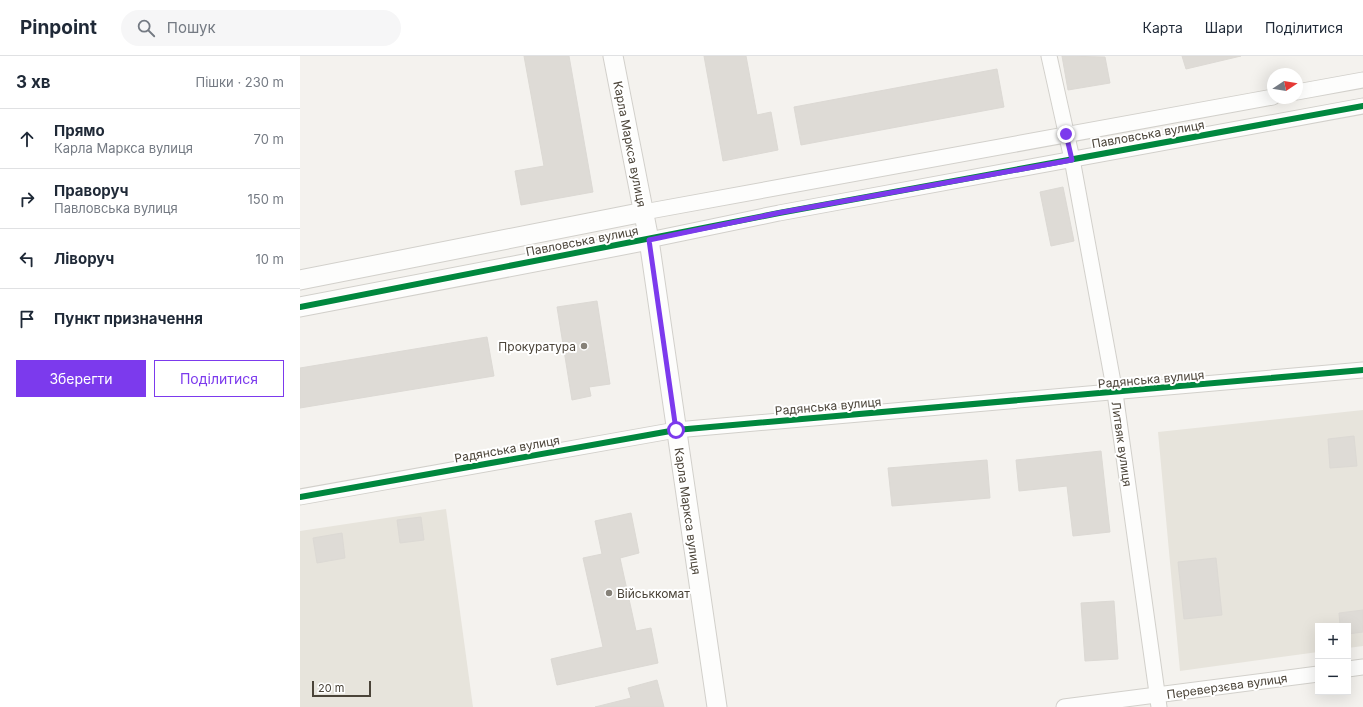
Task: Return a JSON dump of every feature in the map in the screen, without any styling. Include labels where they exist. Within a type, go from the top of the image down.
[{"type":"street","name":"Карла Маркса вулиця","points":[[612,56],[649,240],[717,707]]},
{"type":"street","name":"Литвяк вулиця","points":[[1050,56],[1072,160],[1115,393],[1158,702]]},
{"type":"street","points":[[1303,91],[1363,80]]},
{"type":"street","name":"Павловська вулиця","points":[[300,280],[644,212],[1267,98]]},
{"type":"street","name":"Павловська вулиця","points":[[300,307],[649,240],[778,213],[1363,106]]},
{"type":"street","name":"Радянська вулиця","points":[[300,497],[676,430],[1115,393],[1363,370]]},
{"type":"street","points":[[1351,669],[1363,667]]},
{"type":"street","name":"Переверзєва вулиця","points":[[1064,707],[1158,702],[1315,675]]},
{"type":"shaded area","points":[[1363,410],[1363,646],[1351,648],[1351,623],[1315,623],[1315,652],[1180,671],[1158,432]]},
{"type":"shaded area","points":[[446,509],[473,707],[300,707],[300,531]]},
{"type":"building","points":[[524,56],[569,56],[593,192],[521,205],[515,171],[544,166]]},
{"type":"building","points":[[704,56],[746,56],[757,115],[771,112],[778,150],[723,161]]},
{"type":"building","points":[[1062,56],[1105,57],[1110,83],[1068,90]]},
{"type":"building","points":[[1182,56],[1241,56],[1186,69]]},
{"type":"building","points":[[997,69],[1004,107],[801,145],[794,107]]},
{"type":"building","points":[[1063,187],[1074,241],[1051,246],[1040,192]]},
{"type":"building","name":"Прокуратура","points":[[597,301],[610,384],[589,387],[591,396],[572,400],[557,307]]},
{"type":"building","points":[[487,337],[494,376],[300,408],[300,368]]},
{"type":"building","points":[[1354,436],[1357,466],[1330,468],[1328,439]]},
{"type":"building","points":[[1101,451],[1110,532],[1073,536],[1067,486],[1019,491],[1016,460]]},
{"type":"building","points":[[987,460],[990,498],[892,506],[888,468]]},
{"type":"building","name":"Військкомат","points":[[631,513],[639,553],[620,558],[636,631],[651,628],[658,663],[557,685],[551,659],[603,647],[583,558],[602,554],[595,521]]},
{"type":"building","points":[[421,517],[424,540],[400,543],[397,520]]},
{"type":"building","points":[[342,533],[345,558],[317,563],[313,538]]},
{"type":"building","points":[[1216,558],[1222,615],[1184,619],[1178,562]]},
{"type":"building","points":[[1114,601],[1118,659],[1085,661],[1081,603]]},
{"type":"building","points":[[1363,610],[1363,632],[1351,634],[1351,623],[1340,623],[1339,613]]},
{"type":"building","points":[[657,680],[664,707],[595,707],[631,698],[628,688]]},
{"type":"cycle path","points":[[300,307],[779,213],[1363,106]]},
{"type":"cycle path","points":[[300,497],[676,430],[1363,370]]},
{"type":"place","name":"Прокуратура","points":[[584,346]]},
{"type":"place","name":"Військкомат","points":[[609,593]]},
{"type":"route","points":[[676,430],[649,240],[778,213],[1072,160],[1066,134]]}]
